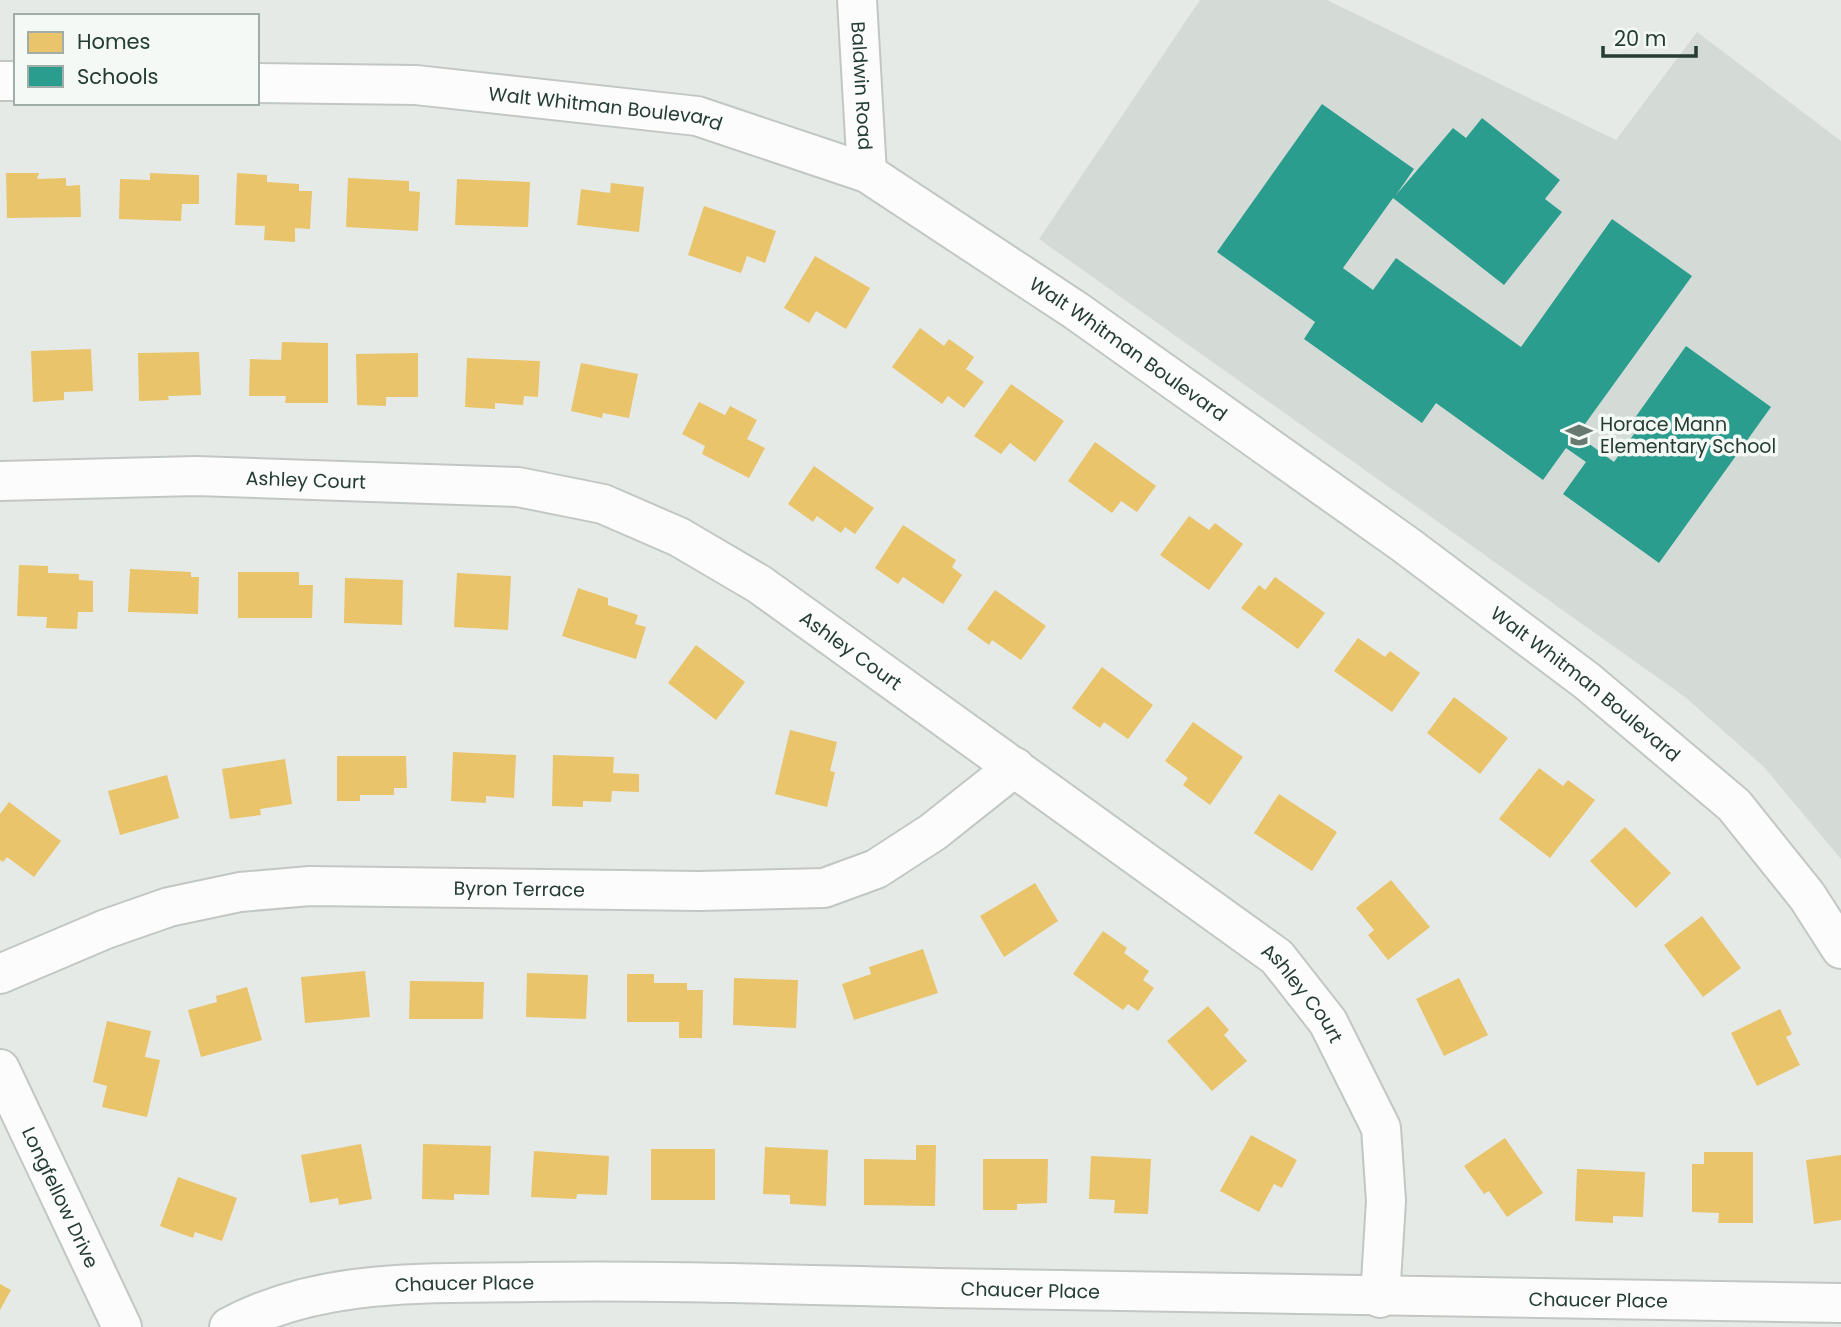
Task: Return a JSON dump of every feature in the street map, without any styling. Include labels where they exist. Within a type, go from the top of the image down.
[{"type":"street","name":"Baldwin Road","points":[[857,0],[867,173]]},
{"type":"street","name":"Walt Whitman Boulevard","points":[[259,83],[416,85],[697,116],[867,173],[1075,310],[1395,537],[1587,681],[1734,805],[1807,896],[1841,948]]},
{"type":"street","name":"Ashley Court","points":[[0,481],[196,476],[518,487],[603,504],[678,537],[759,584],[1277,957],[1328,1021],[1381,1128],[1386,1201],[1380,1298]]},
{"type":"street","name":"Byron Terrace","points":[[0,974],[106,929],[169,907],[240,892],[310,886],[699,891],[824,888],[876,869],[933,832],[1015,767]]},
{"type":"street","name":"Longfellow Drive","points":[[0,1069],[122,1327]]},
{"type":"street","name":"Chaucer Place","points":[[229,1327],[250,1316],[320,1293],[388,1284],[611,1281],[1380,1298],[1841,1304]]},
{"type":"shaded area","name":"Horace Mann Elementary School","points":[[1200,0],[1327,0],[1616,140],[1697,32],[1841,141],[1841,859],[1763,766],[1685,697],[1039,239]]},
{"type":"building: Homes","points":[[6,173],[39,173],[37,179],[66,178],[66,186],[80,185],[81,217],[7,218]]},
{"type":"building: Homes","points":[[150,173],[199,175],[199,204],[182,204],[181,221],[119,219],[120,179],[150,180]]},
{"type":"building: Homes","points":[[237,173],[267,175],[267,182],[299,184],[299,191],[312,191],[310,229],[295,228],[295,242],[264,240],[265,226],[235,225]]},
{"type":"building: Homes","points":[[348,178],[409,181],[409,191],[420,192],[418,231],[346,227]]},
{"type":"building: Homes","points":[[457,179],[530,182],[528,227],[455,225]]},
{"type":"building: Homes","points":[[611,183],[644,187],[639,232],[577,225],[581,189],[610,193]]},
{"type":"building: Homes","points":[[704,206],[776,231],[765,263],[747,256],[741,273],[688,255]]},
{"type":"building: Homes","points":[[815,256],[870,288],[846,329],[816,311],[809,323],[784,308]]},
{"type":"building: Homes","points":[[920,328],[944,346],[949,339],[974,357],[966,369],[984,382],[964,408],[948,396],[942,404],[892,367]]},
{"type":"building: Homes","points":[[282,342],[328,343],[328,403],[285,403],[286,396],[249,396],[250,359],[281,360]]},
{"type":"building: Homes","points":[[91,349],[93,391],[64,392],[64,400],[33,402],[31,351]]},
{"type":"building: Homes","points":[[199,352],[201,395],[168,396],[169,400],[139,401],[138,353]]},
{"type":"building: Homes","points":[[418,353],[418,397],[386,397],[386,406],[357,405],[356,354]]},
{"type":"building: Homes","points":[[467,358],[540,361],[538,397],[524,396],[523,405],[495,403],[495,409],[465,407]]},
{"type":"building: Homes","points":[[581,363],[638,374],[629,418],[603,413],[602,418],[571,411]]},
{"type":"building: Homes","points":[[1011,384],[1064,421],[1035,462],[1010,443],[1001,454],[974,436]]},
{"type":"building: Homes","points":[[699,402],[725,415],[730,406],[757,420],[747,439],[765,448],[749,478],[702,454],[705,446],[682,434]]},
{"type":"building: Homes","points":[[1095,442],[1156,486],[1137,512],[1121,501],[1112,513],[1068,481]]},
{"type":"building: Homes","points":[[814,466],[874,508],[855,534],[845,527],[841,533],[817,516],[813,522],[788,504]]},
{"type":"building: Homes","points":[[1189,516],[1209,530],[1215,523],[1243,544],[1209,590],[1160,555]]},
{"type":"building: Homes","points":[[903,525],[956,560],[952,567],[962,575],[943,604],[903,577],[898,584],[875,568]]},
{"type":"building: Homes","points":[[19,565],[48,566],[48,573],[79,574],[79,580],[93,581],[93,612],[78,612],[77,629],[46,628],[47,617],[17,616]]},
{"type":"building: Homes","points":[[130,569],[191,572],[191,577],[199,577],[198,614],[128,612]]},
{"type":"building: Homes","points":[[238,572],[299,572],[299,585],[313,585],[312,618],[238,618]]},
{"type":"building: Homes","points":[[457,573],[511,576],[508,630],[454,627]]},
{"type":"building: Homes","points":[[1275,577],[1325,613],[1298,649],[1241,608],[1259,585],[1265,590]]},
{"type":"building: Homes","points":[[345,578],[403,580],[402,625],[344,623]]},
{"type":"building: Homes","points":[[578,588],[608,598],[608,605],[638,615],[635,624],[646,627],[636,659],[562,636]]},
{"type":"building: Homes","points":[[995,590],[1046,626],[1021,660],[992,640],[989,645],[967,629]]},
{"type":"building: Homes","points":[[1358,638],[1385,657],[1390,651],[1420,673],[1392,712],[1334,671]]},
{"type":"building: Homes","points":[[696,645],[745,682],[716,720],[668,683]]},
{"type":"building: Homes","points":[[1102,667],[1153,705],[1128,739],[1104,722],[1100,728],[1072,708]]},
{"type":"building: Homes","points":[[1454,697],[1508,738],[1480,774],[1427,733]]},
{"type":"building: Homes","points":[[1193,722],[1243,757],[1210,805],[1183,785],[1188,778],[1165,761]]},
{"type":"building: Homes","points":[[790,730],[837,742],[830,771],[835,772],[827,807],[775,794]]},
{"type":"building: Homes","points":[[453,752],[516,755],[514,798],[486,796],[486,803],[451,801]]},
{"type":"building: Homes","points":[[553,755],[614,757],[613,773],[639,774],[639,792],[612,791],[611,802],[583,801],[583,807],[552,806]]},
{"type":"building: Homes","points":[[337,756],[406,756],[407,788],[394,788],[394,795],[360,795],[360,801],[337,801]]},
{"type":"building: Homes","points":[[285,759],[292,804],[260,809],[261,815],[230,819],[222,769]]},
{"type":"building: Homes","points":[[1539,768],[1563,786],[1568,780],[1595,800],[1550,858],[1499,819]]},
{"type":"building: Homes","points":[[167,775],[179,818],[120,835],[108,791]]},
{"type":"building: Homes","points":[[1279,794],[1337,832],[1312,871],[1254,833]]},
{"type":"building: Homes","points":[[9,802],[61,841],[34,877],[7,857],[3,862],[0,860],[0,814]]},
{"type":"building: Homes","points":[[1625,827],[1671,873],[1636,908],[1590,861]]},
{"type":"building: Homes","points":[[1391,880],[1430,927],[1388,960],[1368,935],[1374,930],[1356,908]]},
{"type":"building: Homes","points":[[1035,883],[1058,921],[1004,957],[980,916]]},
{"type":"building: Homes","points":[[1702,916],[1741,968],[1703,997],[1664,945]]},
{"type":"building: Homes","points":[[1103,931],[1127,948],[1124,953],[1149,971],[1143,980],[1154,988],[1138,1011],[1128,1004],[1123,1010],[1073,974]]},
{"type":"building: Homes","points":[[923,949],[938,993],[854,1020],[842,984],[871,974],[869,967]]},
{"type":"building: Homes","points":[[365,971],[370,1017],[305,1023],[301,977]]},
{"type":"building: Homes","points":[[527,973],[588,975],[586,1019],[526,1017]]},
{"type":"building: Homes","points":[[627,974],[654,974],[654,983],[687,983],[687,990],[703,990],[702,1038],[679,1038],[679,1022],[627,1022]]},
{"type":"building: Homes","points":[[734,978],[798,980],[796,1028],[733,1025]]},
{"type":"building: Homes","points":[[1459,978],[1488,1035],[1444,1056],[1416,999]]},
{"type":"building: Homes","points":[[410,981],[484,982],[483,1019],[409,1019]]},
{"type":"building: Homes","points":[[247,987],[262,1040],[201,1057],[188,1010],[217,1002],[216,996]]},
{"type":"building: Homes","points":[[1208,1006],[1229,1030],[1224,1035],[1247,1061],[1212,1091],[1167,1041]]},
{"type":"building: Homes","points":[[1780,1009],[1792,1034],[1786,1037],[1800,1065],[1757,1086],[1731,1033]]},
{"type":"building: Homes","points":[[107,1021],[151,1031],[145,1057],[160,1060],[147,1117],[102,1107],[107,1086],[93,1082]]},
{"type":"building: Homes","points":[[1251,1135],[1297,1160],[1282,1188],[1274,1184],[1259,1212],[1220,1191]]},
{"type":"building: Homes","points":[[1505,1138],[1543,1193],[1507,1217],[1489,1191],[1484,1194],[1464,1166]]},
{"type":"building: Homes","points":[[361,1144],[372,1199],[339,1205],[338,1198],[310,1203],[301,1155]]},
{"type":"building: Homes","points":[[423,1144],[491,1146],[489,1195],[454,1194],[454,1200],[422,1199]]},
{"type":"building: Homes","points":[[916,1145],[936,1145],[935,1206],[864,1205],[864,1159],[916,1160]]},
{"type":"building: Homes","points":[[765,1147],[828,1150],[826,1206],[790,1204],[790,1195],[763,1194]]},
{"type":"building: Homes","points":[[651,1149],[715,1149],[715,1200],[651,1200]]},
{"type":"building: Homes","points":[[534,1151],[609,1156],[607,1195],[577,1194],[576,1199],[531,1197]]},
{"type":"building: Homes","points":[[1704,1152],[1753,1152],[1753,1223],[1718,1223],[1719,1213],[1692,1212],[1692,1164],[1704,1164]]},
{"type":"building: Homes","points":[[1841,1155],[1841,1220],[1814,1224],[1806,1160]]},
{"type":"building: Homes","points":[[1091,1156],[1151,1159],[1148,1214],[1114,1213],[1115,1200],[1089,1199]]},
{"type":"building: Homes","points":[[983,1159],[1048,1159],[1047,1203],[1017,1204],[1017,1210],[983,1210]]},
{"type":"building: Homes","points":[[1577,1169],[1645,1172],[1643,1217],[1613,1216],[1613,1223],[1575,1221]]},
{"type":"building: Homes","points":[[178,1177],[237,1198],[222,1241],[195,1232],[193,1238],[160,1226]]},
{"type":"building: Homes","points":[[0,1284],[11,1290],[0,1310]]},
{"type":"building: Schools","points":[[1322,104],[1414,169],[1396,195],[1453,128],[1466,138],[1482,118],[1560,180],[1545,199],[1562,212],[1504,285],[1393,198],[1343,268],[1373,290],[1396,258],[1521,347],[1612,219],[1692,276],[1577,435],[1614,462],[1639,427],[1632,422],[1686,346],[1771,407],[1659,563],[1563,494],[1586,462],[1566,448],[1543,480],[1436,403],[1422,423],[1304,339],[1315,322],[1217,252]]},
{"type":"place","name":"Horace Mann Elementary School","points":[[1579,435]]}]
